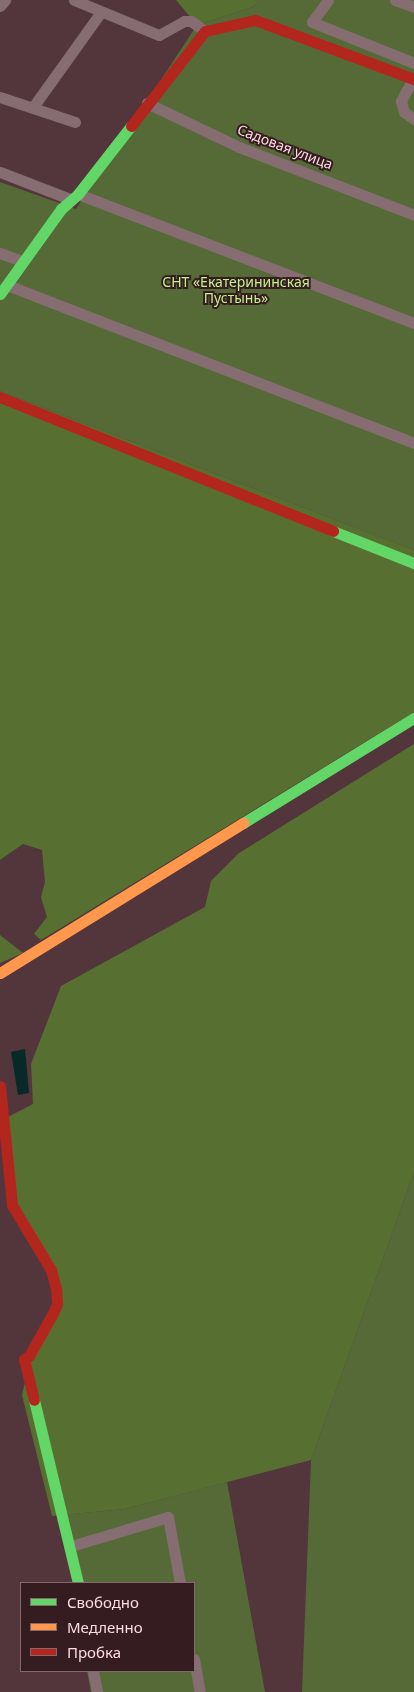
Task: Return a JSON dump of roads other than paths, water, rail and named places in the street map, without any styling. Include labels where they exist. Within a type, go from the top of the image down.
[{"type":"street","points":[[0,6],[5,0]]},
{"type":"street","points":[[74,0],[159,35],[184,21],[191,21],[205,31]]},
{"type":"street","points":[[328,0],[312,22],[414,63]]},
{"type":"street","points":[[395,0],[414,7]]},
{"type":"street","points":[[33,107],[101,12]]},
{"type":"street","points":[[414,119],[404,112],[401,101],[414,79],[255,20],[205,31],[22,261],[3,289],[414,443]]},
{"type":"street","points":[[0,97],[75,122]]},
{"type":"street","name":"Садовая улица","points":[[147,103],[239,147],[414,215]]},
{"type":"street","points":[[0,172],[74,197],[414,323]]},
{"type":"street","points":[[0,253],[22,261]]},
{"type":"street","points":[[0,397],[414,563]]},
{"type":"street","points":[[0,973],[414,718]]},
{"type":"street","points":[[0,1086],[12,1205],[51,1270],[56,1289],[57,1304],[53,1313],[29,1356],[24,1359],[71,1546],[78,1582]]},
{"type":"street","points":[[71,1546],[168,1517],[180,1582]]},
{"type":"street","points":[[195,1664],[200,1692]]},
{"type":"street","points":[[93,1672],[97,1692]]},
{"type":"water","points":[[25,1049],[29,1093],[18,1095],[11,1052]]},
{"type":"park label","name":"СНТ «Екатерининская Пустынь»","points":[[236,290]]}]
